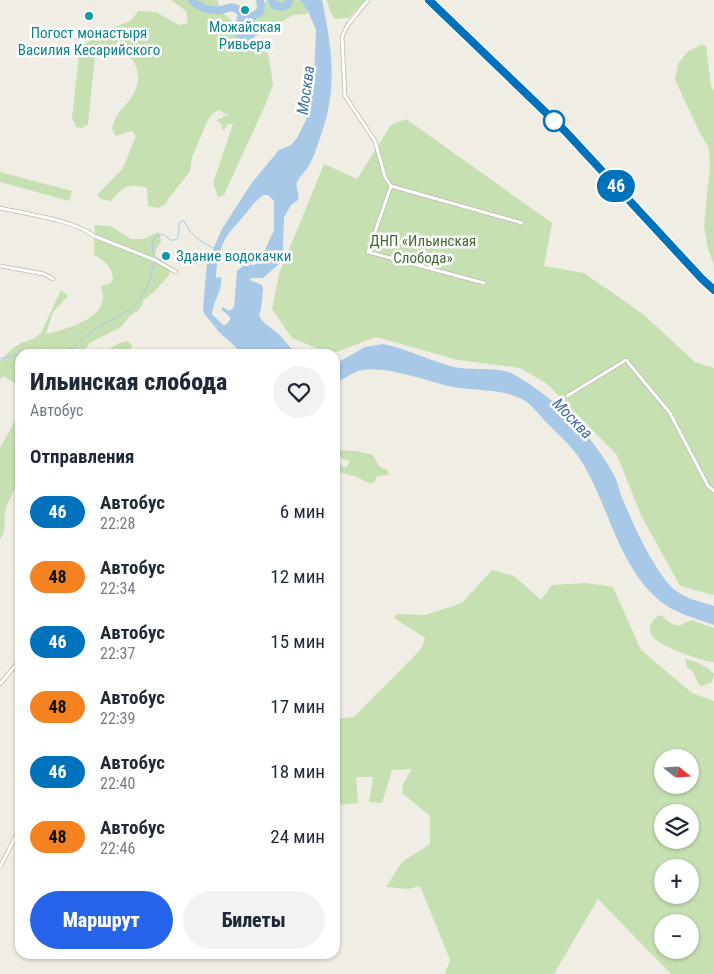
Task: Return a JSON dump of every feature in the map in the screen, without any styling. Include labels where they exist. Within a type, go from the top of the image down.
[{"type":"main road","points":[[429,0],[546,112],[714,290]]},
{"type":"street","points":[[368,0],[347,26],[342,37],[345,96],[375,141],[385,177],[391,186],[522,223]]},
{"type":"street","points":[[391,186],[368,252],[484,284]]},
{"type":"street","points":[[0,208],[86,230],[94,236],[155,260],[176,272]]},
{"type":"street","points":[[0,266],[44,274],[53,279]]},
{"type":"street","points":[[568,396],[626,360],[670,413],[708,486],[714,491]]},
{"type":"street","points":[[0,684],[15,666]]},
{"type":"street","points":[[0,868],[15,838]]},
{"type":"green space","points":[[171,0],[217,0],[221,11],[235,24],[236,38],[267,0],[300,0],[308,11],[307,14],[293,15],[249,40],[243,48],[253,47],[268,53],[273,84],[224,195],[218,197],[213,183],[233,124],[228,124],[224,130],[221,128],[223,125],[217,121],[219,118],[222,119],[224,115],[227,117],[228,115],[219,110],[212,114],[207,122],[192,157],[190,171],[164,205],[158,208],[148,206],[147,188],[135,186],[126,187],[111,201],[101,199],[97,195],[123,168],[136,136],[132,131],[116,136],[112,129],[119,113],[134,93],[138,76],[135,64],[128,55],[117,50],[96,46],[88,124],[82,128],[76,127],[72,118],[80,46],[117,26],[131,21],[138,11],[156,12],[179,25],[188,23],[186,11]]},
{"type":"green space","points":[[327,0],[365,0],[349,18],[335,19],[330,11]]},
{"type":"green space","points":[[701,45],[706,46],[711,86],[714,91],[714,265],[708,249],[704,226],[710,165],[709,148],[675,80],[678,64],[687,52]]},
{"type":"green space","name":"ДНП «Ильинская Слобода»","points":[[406,119],[552,223],[544,266],[584,273],[643,314],[695,362],[714,368],[714,595],[680,586],[641,515],[617,455],[546,383],[520,368],[458,360],[376,337],[340,351],[340,349],[319,349],[292,338],[272,309],[279,274],[324,164],[357,179],[391,125]]},
{"type":"green space","points":[[0,172],[72,191],[69,201],[0,182]]},
{"type":"green space","points":[[95,225],[111,226],[131,239],[143,239],[158,232],[161,242],[156,249],[155,256],[172,267],[169,275],[144,300],[139,310],[130,316],[121,327],[90,343],[85,349],[15,349],[15,384],[4,376],[0,379],[0,362],[2,359],[13,348],[33,339],[41,333],[61,290],[68,296],[53,312],[46,334],[79,324],[99,309],[103,298],[101,286],[109,284],[113,280],[108,265],[94,255]]},
{"type":"green space","points":[[127,341],[132,345],[130,349],[110,349],[119,343]]},
{"type":"green space","points":[[15,421],[15,489],[6,508],[5,528],[0,539],[0,448]]},
{"type":"green space","points":[[340,450],[356,451],[373,455],[379,466],[388,471],[389,475],[377,476],[375,482],[371,484],[340,472],[340,465],[346,468],[349,463],[348,460],[342,459]]},
{"type":"green space","points":[[492,570],[514,576],[541,600],[552,585],[586,583],[613,587],[641,650],[692,693],[714,701],[714,974],[671,974],[656,959],[699,959],[699,914],[654,914],[654,957],[598,899],[554,974],[445,974],[450,960],[420,886],[408,889],[386,887],[402,862],[430,844],[430,816],[402,793],[403,784],[412,769],[392,770],[382,803],[369,802],[373,777],[356,777],[358,803],[340,805],[340,718],[354,717],[422,648],[425,638],[394,618],[397,614],[425,615],[462,603]]},
{"type":"green space","points":[[658,615],[677,625],[691,620],[714,628],[714,662],[681,653],[664,645],[651,635],[650,625]]},
{"type":"green space","points":[[685,659],[701,664],[711,671],[714,674],[712,682],[702,686],[699,685],[693,672],[687,667]]},
{"type":"water","points":[[300,0],[322,0],[331,52],[330,101],[313,158],[297,182],[298,200],[291,205],[284,217],[283,248],[280,263],[263,278],[251,278],[250,280],[262,285],[263,288],[259,315],[264,323],[293,349],[238,349],[219,332],[204,313],[207,263],[222,229],[251,184],[279,150],[291,145],[297,138],[306,120],[314,82],[316,30],[308,11]],"holes":[[[263,195],[268,195],[274,201],[274,230],[259,263],[253,265],[245,264],[237,271],[234,307],[230,311],[222,307],[222,310],[230,317],[226,325],[223,325],[212,314],[221,282],[221,277],[216,278],[221,249],[229,233],[254,203]]]},
{"type":"water","points":[[383,344],[459,368],[510,372],[545,395],[572,419],[596,446],[606,461],[616,479],[637,532],[652,560],[667,582],[684,596],[714,606],[714,625],[671,608],[659,600],[646,587],[625,556],[582,462],[568,444],[526,401],[513,395],[495,391],[457,388],[382,370],[362,370],[340,380],[340,361],[365,347]]},
{"type":"waterway","points":[[192,0],[199,6],[208,9],[236,8],[239,10],[242,14],[238,33],[244,37],[250,37],[252,31],[247,21],[260,12],[260,0]]},
{"type":"waterway","points":[[272,0],[274,5],[283,7],[288,4],[289,0]]},
{"type":"waterway","points":[[68,349],[72,348],[94,330],[132,308],[145,292],[155,260],[152,246],[155,237],[163,234],[170,240],[175,240],[178,236],[181,221],[184,221],[199,240],[213,248]]},
{"type":"waterway","points":[[0,359],[15,355]]},
{"type":"bus line","name":"46","points":[[429,0],[565,131],[714,290]]},
{"type":"place","name":"Можайская Ривьера","points":[[245,10]]},
{"type":"place","name":"Погост монастыря Василия Кесарийского","points":[[89,16]]},
{"type":"place","name":"Здание водокачки","points":[[166,256]]},
{"type":"water label","name":"Москва","points":[[305,90]]},
{"type":"water label","name":"Москва","points":[[573,418]]}]
